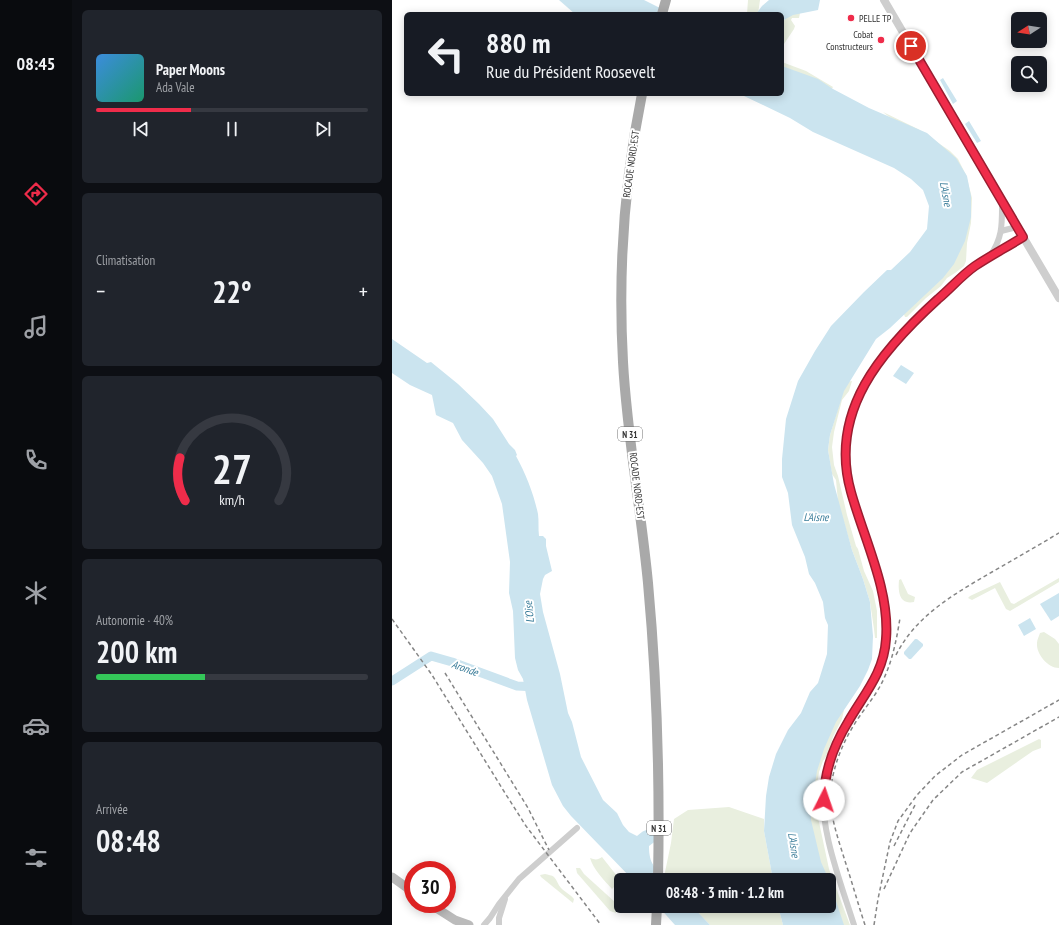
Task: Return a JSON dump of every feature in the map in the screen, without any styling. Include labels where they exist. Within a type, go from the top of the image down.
[{"type":"main road","points":[[663,12],[666,0]]},
{"type":"main road","name":"ROCADE NORD-EST","points":[[642,96],[632,146],[626,194],[622,249],[621,315],[625,392],[648,584],[653,656],[658,775],[658,873]]},
{"type":"main road","points":[[392,878],[404,886]]},
{"type":"main road","points":[[442,913],[453,925]]},
{"type":"main road","points":[[443,913],[455,920],[469,925]]},
{"type":"main road","points":[[656,925],[657,913]]},
{"type":"street","points":[[884,0],[1059,298]]},
{"type":"street","points":[[988,259],[1001,234],[1002,201]]},
{"type":"street","points":[[1001,234],[1017,227]]},
{"type":"street","points":[[1001,234],[1005,241],[1013,243]]},
{"type":"street","points":[[854,925],[835,864],[827,831],[824,809],[824,783],[833,753],[844,728],[866,695],[878,673],[886,640],[887,618],[884,597],[845,467],[845,452],[849,419],[856,400],[865,383],[882,357],[913,322],[974,267],[1023,237]]},
{"type":"street","points":[[484,925],[498,904],[519,879],[577,828]]},
{"type":"street","points":[[499,925],[500,912],[507,893]]},
{"type":"green space","points":[[748,0],[760,0],[758,12],[747,12]]},
{"type":"green space","points":[[798,11],[800,13],[799,18],[792,18],[791,20],[795,26],[784,44],[784,20],[789,15]]},
{"type":"green space","points":[[784,63],[806,71],[833,87],[831,90],[784,67]]},
{"type":"green space","points":[[883,112],[918,129],[950,151],[958,159],[966,175],[972,198],[971,223],[964,266],[947,278],[941,286],[926,298],[907,317],[905,317],[903,312],[948,268],[910,128]]},
{"type":"green space","points":[[852,381],[849,391],[842,400],[832,447],[834,465],[847,515],[864,571],[873,591],[877,611],[877,638],[875,638],[870,602],[852,550],[838,502],[836,480],[832,474],[828,450],[830,435],[846,382]]},
{"type":"green space","points":[[1059,578],[1059,582],[1010,611],[1006,609],[995,588],[972,600],[968,598],[1000,582],[1011,603],[1014,604]]},
{"type":"green space","points":[[901,579],[908,594],[915,597],[914,602],[905,601],[900,596],[899,580]]},
{"type":"green space","points":[[1044,632],[1055,639],[1059,644],[1059,668],[1051,666],[1047,663],[1038,652],[1038,639],[1040,633]]},
{"type":"green space","points":[[844,710],[828,754],[823,761],[819,772],[817,786],[818,795],[816,808],[830,873],[823,873],[817,856],[809,820],[812,788],[823,745],[840,713]]},
{"type":"green space","points":[[1039,739],[1041,740],[1041,748],[1033,751],[987,783],[971,778],[977,770]]},
{"type":"green space","points":[[729,807],[764,819],[764,831],[772,873],[665,873],[674,819],[688,810]]},
{"type":"green space","points":[[602,857],[615,873],[614,887],[612,889],[596,870],[590,858],[599,859]]},
{"type":"green space","points":[[576,868],[580,868],[584,874],[614,901],[614,912],[610,911],[577,873]]},
{"type":"green space","points":[[545,874],[554,877],[561,888],[574,899],[573,903],[540,875]]},
{"type":"green space","points":[[836,888],[850,925],[841,925],[836,906]]},
{"type":"green space","points":[[699,913],[780,913],[783,925],[710,925]]},
{"type":"water","points":[[559,0],[644,0],[668,12],[573,12]]},
{"type":"water","points":[[769,0],[820,0],[818,10],[793,15],[784,20],[784,12],[758,12]]},
{"type":"water","name":"L'Aisne","points":[[784,67],[818,79],[833,89],[869,108],[927,133],[956,158],[967,176],[971,196],[971,217],[965,241],[954,264],[943,278],[890,328],[876,339],[844,391],[830,435],[828,450],[834,484],[852,550],[870,602],[873,636],[872,659],[860,686],[836,722],[824,749],[817,771],[811,807],[811,820],[821,862],[826,873],[772,873],[764,831],[766,796],[769,777],[776,754],[788,730],[801,713],[810,692],[818,683],[827,654],[828,625],[825,618],[823,602],[815,583],[809,574],[805,557],[792,525],[788,493],[782,477],[782,459],[786,419],[798,381],[831,326],[887,270],[891,270],[910,252],[927,229],[929,206],[923,190],[911,179],[894,168],[813,132],[790,118],[744,96],[784,96]]},
{"type":"water","points":[[943,78],[957,101],[953,104],[940,80]]},
{"type":"water","points":[[969,121],[981,141],[977,143],[965,124]]},
{"type":"water","name":"L'Oise","points":[[392,339],[427,363],[431,362],[458,384],[493,419],[509,444],[515,450],[516,456],[534,499],[538,514],[539,536],[543,536],[546,539],[546,546],[552,571],[545,575],[540,594],[543,612],[560,674],[568,713],[572,722],[581,757],[603,800],[617,813],[623,825],[629,832],[637,836],[643,831],[648,830],[655,836],[657,840],[649,846],[649,852],[652,862],[660,873],[626,873],[563,806],[552,785],[527,700],[523,679],[518,670],[515,658],[513,611],[509,593],[510,562],[502,504],[492,476],[483,463],[462,440],[453,423],[436,415],[432,395],[410,385],[392,373]]},
{"type":"water","points":[[901,365],[914,373],[906,384],[893,376]]},
{"type":"water","points":[[1059,593],[1059,616],[1051,621],[1040,604]]},
{"type":"water","points":[[1030,618],[1036,629],[1024,636],[1018,625]]},
{"type":"water","points":[[915,639],[923,644],[923,646],[911,659],[909,659],[904,652]]},
{"type":"water","points":[[836,901],[844,925],[783,925],[780,913],[836,913]]},
{"type":"water","points":[[664,913],[699,913],[710,925],[675,925]]},
{"type":"waterway","name":"Aronde","points":[[392,681],[431,656],[452,662],[517,686],[536,687]]},
{"type":"railway","points":[[896,655],[914,628],[938,606],[965,588],[1059,533]]},
{"type":"railway","points":[[865,925],[834,825],[830,796],[832,778],[837,761],[848,736],[879,688],[888,669],[900,618]]},
{"type":"railway","points":[[392,619],[432,675],[526,826],[601,925]]},
{"type":"railway","points":[[445,673],[528,808],[549,850]]},
{"type":"railway","points":[[874,925],[890,842],[898,821],[917,795],[935,776],[962,755],[1059,700]]},
{"type":"railway","points":[[884,889],[910,833],[933,800],[962,772],[1059,717]]},
{"type":"railway","points":[[894,846],[915,805]]},
{"type":"place","name":"PELLE TP","points":[[851,18]]},
{"type":"place","name":"Cobat Constructeurs","points":[[881,40]]},
{"type":"route","points":[[824,800],[824,783],[826,774],[836,747],[844,728],[866,695],[878,673],[886,640],[887,618],[884,597],[851,493],[845,467],[846,438],[849,419],[856,400],[865,383],[882,357],[913,322],[974,267],[1023,237],[970,149],[911,46]]}]
